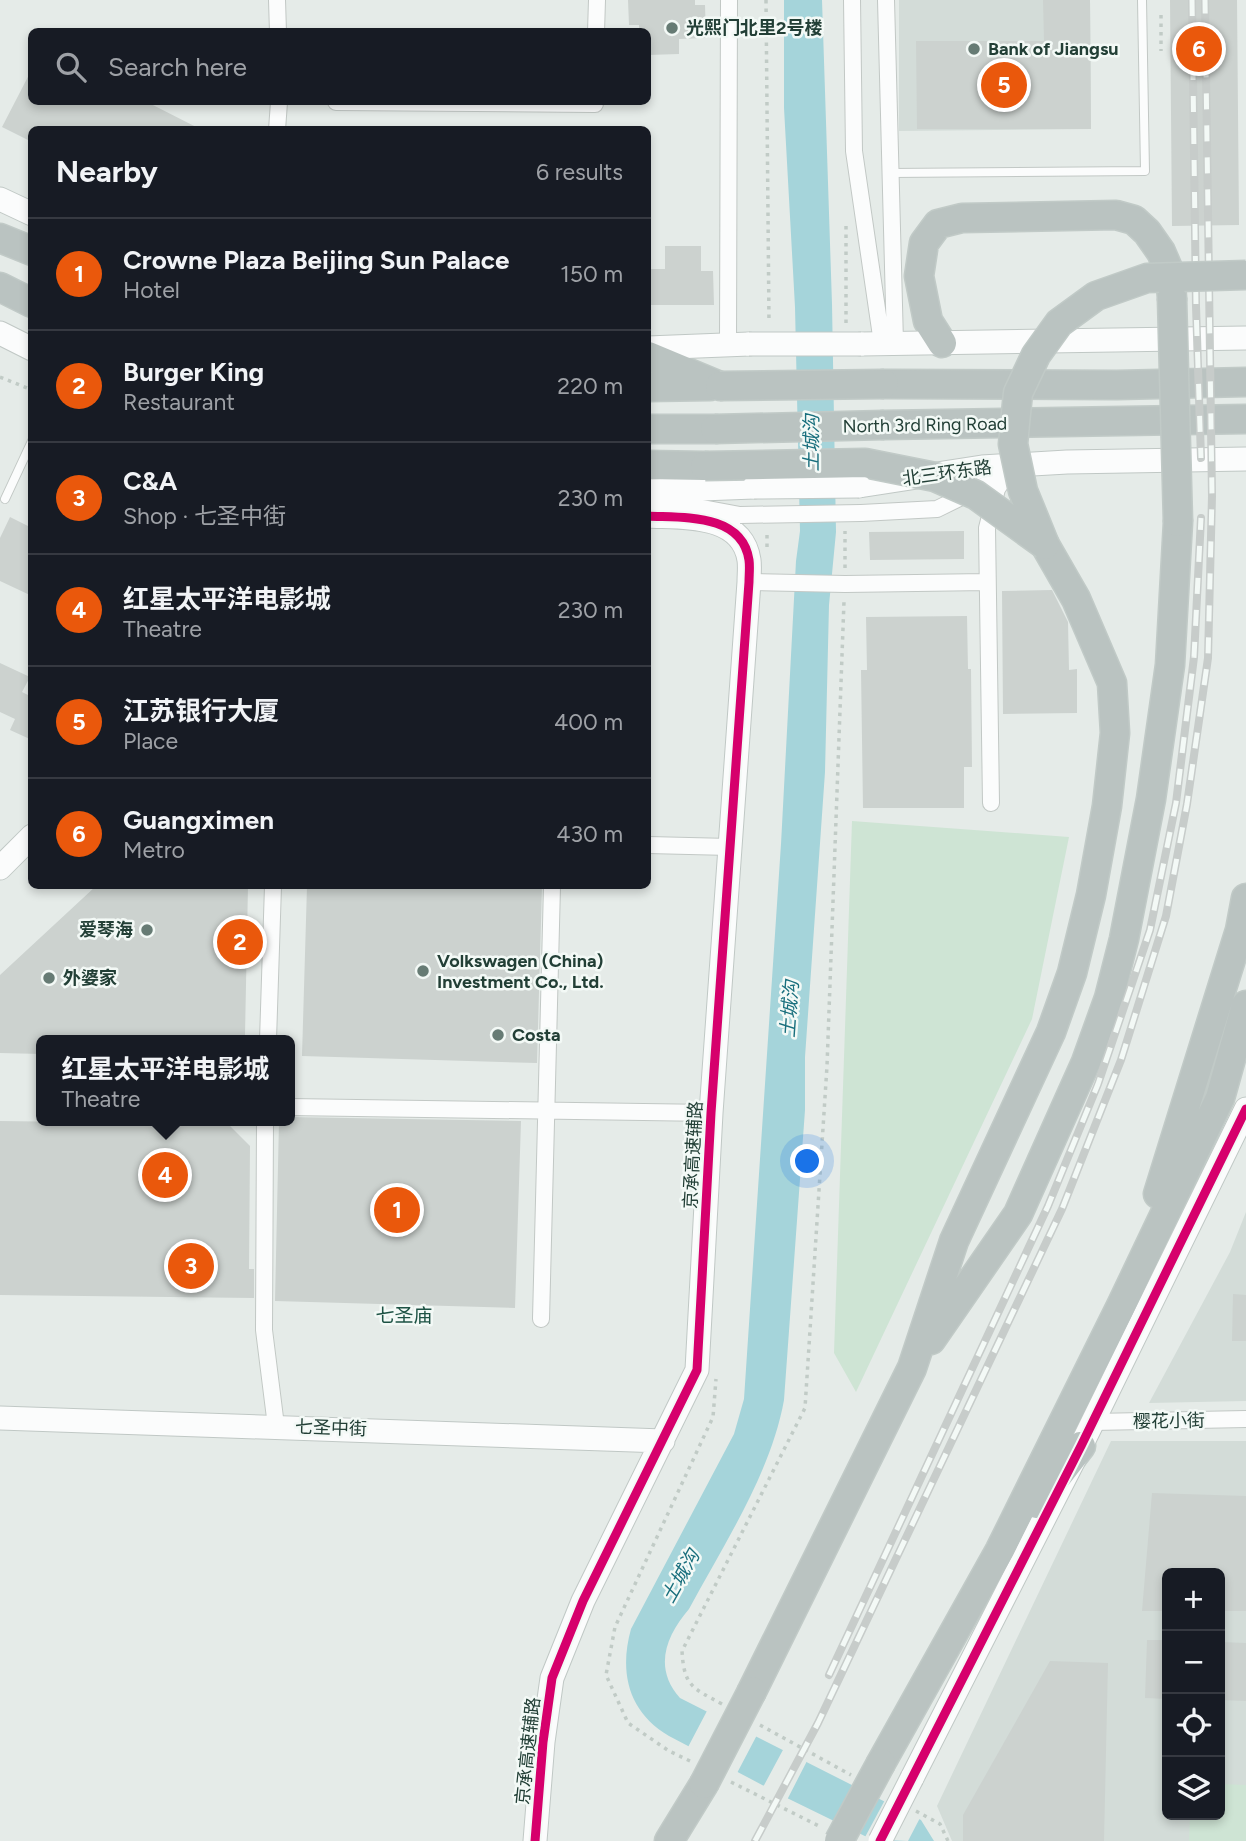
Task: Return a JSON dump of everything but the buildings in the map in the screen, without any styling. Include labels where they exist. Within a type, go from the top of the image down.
[{"type":"highway","points":[[669,1841],[709,1776],[742,1700],[912,1368],[1018,1214],[1086,1062],[1109,998],[1124,939],[1151,799],[1170,665],[1178,522],[1172,298],[1170,272],[1161,252],[1147,232],[1134,220],[1116,215],[962,218],[938,224],[925,243],[919,276],[928,321],[942,343]]},
{"type":"highway","points":[[0,238],[28,249]]},
{"type":"highway","points":[[912,1368],[954,1241],[1051,1032],[1072,973],[1091,895],[1107,806],[1115,733],[1112,683],[1081,609],[1045,545],[1023,491],[1013,444],[1018,393],[1036,355],[1059,323],[1096,296],[1147,278],[1246,275]]},
{"type":"highway","points":[[0,287],[28,301]]},
{"type":"highway","points":[[651,357],[720,386]]},
{"type":"highway","points":[[651,387],[1246,382]]},
{"type":"highway","name":"North 3rd Ring Road","points":[[651,429],[1246,419]]},
{"type":"highway","points":[[651,465],[705,467],[865,463],[936,477],[976,495],[1045,545]]},
{"type":"highway","points":[[1121,1306],[1198,1070],[1240,930],[1246,898]]},
{"type":"highway","points":[[832,1835],[881,1763],[1000,1550],[1220,1098],[1246,1006]]},
{"type":"highway","points":[[1000,1550],[1087,1434]]},
{"type":"street","points":[[277,0],[278,28]]},
{"type":"street","points":[[596,28],[597,0]]},
{"type":"street","points":[[729,0],[739,345]]},
{"type":"street","points":[[852,0],[854,151],[871,340]]},
{"type":"street","points":[[871,340],[890,173],[886,0]]},
{"type":"street","points":[[277,126],[279,105]]},
{"type":"street","points":[[0,199],[28,212]]},
{"type":"street","points":[[0,333],[28,347]]},
{"type":"street","points":[[651,348],[871,340],[942,343],[1246,338]]},
{"type":"street","name":"北三环东路","points":[[651,491],[859,486],[982,467],[1067,462],[1246,459]]},
{"type":"street","points":[[651,499],[740,515],[937,509],[1005,477],[1067,462]]},
{"type":"street","points":[[992,803],[987,528],[997,489],[1005,477]]},
{"type":"street","name":"京承高速辅路","points":[[535,1841],[543,1742],[552,1678],[583,1601],[697,1370],[711,1113],[749,559],[742,541],[715,521],[651,516]]},
{"type":"street","points":[[749,582],[987,582]]},
{"type":"street","points":[[0,868],[28,840]]},
{"type":"street","points":[[651,845],[730,847]]},
{"type":"street","points":[[268,1035],[273,889]]},
{"type":"street","points":[[541,1320],[552,889]]},
{"type":"street","points":[[295,1107],[711,1113]]},
{"type":"street","points":[[880,1841],[1087,1434],[1246,1109]]},
{"type":"street","points":[[265,1126],[264,1330],[275,1426]]},
{"type":"street","name":"七圣中街","points":[[0,1418],[663,1441]]},
{"type":"street","name":"樱花小街","points":[[1087,1434],[1246,1419]]},
{"type":"lane","points":[[890,173],[1145,171],[1142,0]]},
{"type":"lane","points":[[5,499],[28,450]]},
{"type":"path","points":[[766,0],[769,308]]},
{"type":"path","points":[[1161,15],[1161,51]]},
{"type":"path","points":[[846,223],[871,340]]},
{"type":"path","points":[[0,377],[28,388]]},
{"type":"path","points":[[742,1700],[695,1690],[683,1674],[682,1651],[805,1408],[827,1066],[840,584],[845,528]]},
{"type":"path","points":[[713,1417],[615,1627],[606,1675],[628,1723],[709,1776],[832,1835]]},
{"type":"path","points":[[755,1723],[851,1775]]},
{"type":"path","points":[[911,1808],[940,1824],[948,1841]]},
{"type":"shaded area","points":[[899,0],[1090,0],[1091,129],[899,131]]},
{"type":"shaded area","points":[[1246,1212],[1246,1401],[1149,1403],[1230,1252]]},
{"type":"shaded area","points":[[1111,1441],[1246,1441],[1246,1841],[952,1841],[937,1806]]},
{"type":"green space","points":[[852,821],[1069,837],[1032,1019],[856,1392],[834,1353]]},
{"type":"green space","points":[[1225,1784],[1246,1785],[1246,1841],[1189,1841],[1190,1820],[1225,1820]]},
{"type":"water","name":"土城沟","points":[[784,0],[822,0],[832,304],[836,532],[829,605],[825,772],[805,1057],[805,1110],[784,1400],[778,1427],[745,1508],[689,1609],[674,1630],[666,1652],[665,1664],[672,1687],[680,1698],[921,1820],[934,1841],[875,1841],[669,1736],[644,1715],[630,1690],[627,1675],[626,1660],[631,1629],[734,1434],[744,1399],[800,531],[795,307],[784,108]]},
{"type":"pier","points":[[708,1709],[757,1735],[736,1775],[687,1749]]},
{"type":"pier","points":[[784,1748],[808,1759],[786,1802],[762,1789]]},
{"type":"pier","points":[[886,1798],[921,1816],[908,1841],[864,1839]]},
{"type":"railway","points":[[1192,0],[1201,458]]},
{"type":"railway","points":[[755,1841],[818,1723],[1062,1209],[1121,1060],[1166,916],[1187,804],[1208,658],[1212,496],[1205,0]]},
{"type":"railway","points":[[829,1675],[1048,1206],[1098,1084],[1150,930],[1176,803],[1194,657],[1201,518]]},
{"type":"cycle path","points":[[535,1841],[543,1742],[552,1678],[583,1601],[697,1370],[711,1113],[749,563],[744,545],[735,534],[723,526],[693,518],[651,516]]},
{"type":"cycle path","points":[[880,1841],[1081,1446],[1246,1109]]},
{"type":"place","name":"光熙门北里2号楼","points":[[672,28]]},
{"type":"place","name":"Bank of Jiangsu","points":[[974,49]]},
{"type":"place","name":"Guangximen","points":[[1199,49]]},
{"type":"place","name":"江苏银行大厦","points":[[1004,85]]},
{"type":"place","name":"爱琴海","points":[[147,930]]},
{"type":"place","name":"Burger King","points":[[240,942]]},
{"type":"place","name":"Volkswagen (China) Investment Co., Ltd.","points":[[423,971]]},
{"type":"place","name":"外婆家","points":[[49,978]]},
{"type":"place","name":"Costa","points":[[498,1035]]},
{"type":"place","name":"红星太平洋电影城","points":[[165,1175]]},
{"type":"place","name":"Crowne Plaza Beijing Sun Palace","points":[[397,1210]]},
{"type":"place","name":"C&A","points":[[191,1266]]},
{"type":"district","name":"七圣庙","points":[[404,1315]]}]
